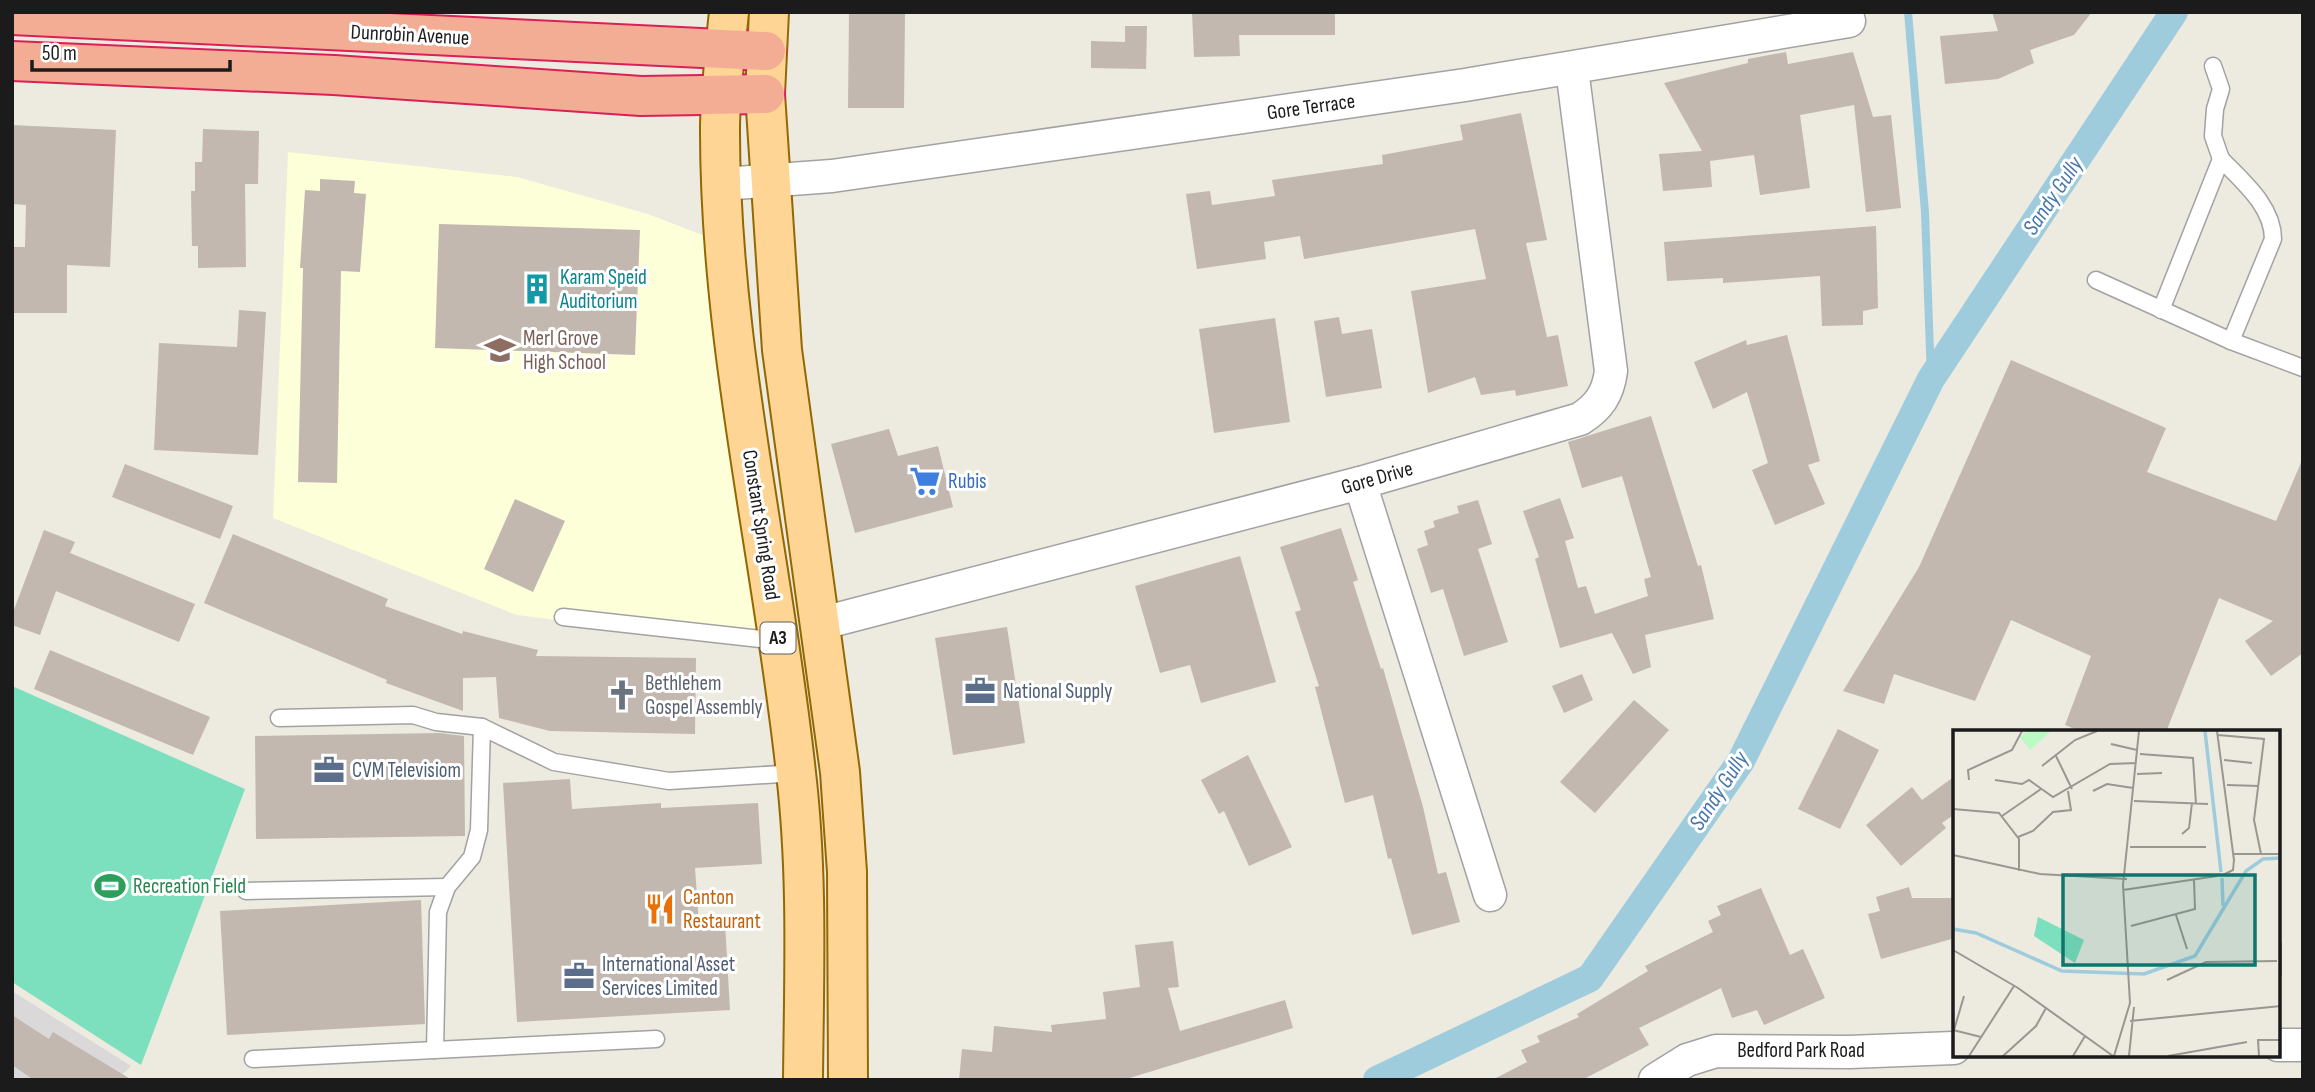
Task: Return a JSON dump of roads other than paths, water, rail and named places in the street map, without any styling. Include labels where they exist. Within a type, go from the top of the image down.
[{"type":"highway","name":"Dunrobin Avenue","points":[[12,15],[727,31],[766,51]]},
{"type":"highway","points":[[12,61],[334,75],[641,96],[765,94]]},
{"type":"main road","name":"Constant Spring Road","points":[[769,12],[765,94],[782,350],[840,772],[847,872],[848,1080]]},
{"type":"main road","name":"Constant Spring Road","points":[[727,31],[722,94],[722,184],[740,390],[779,640],[796,773],[804,869],[803,1080]]},
{"type":"street","name":"Gore Terrace","points":[[722,184],[771,182],[859,172],[1572,69],[1849,21]]},
{"type":"street","name":"Gore Drive","points":[[818,624],[1360,483],[1580,419],[1603,400],[1611,371],[1572,69]]},
{"type":"street","points":[[1360,483],[1490,895]]},
{"type":"street","points":[[2280,1045],[2303,1045]]},
{"type":"street","name":"Bedford Park Road","points":[[1655,1080],[1688,1060],[1716,1051],[1849,1052],[1953,1048]]},
{"type":"lane","points":[[2213,66],[2221,89],[2214,109],[2213,136],[2221,159],[2258,200],[2273,226],[2273,239],[2231,341]]},
{"type":"lane","points":[[2161,310],[2221,159]]},
{"type":"lane","points":[[2096,280],[2231,341],[2303,368]]},
{"type":"lane","points":[[563,617],[779,640]]},
{"type":"lane","points":[[279,718],[413,715],[436,722],[482,727],[554,762],[669,781],[796,773]]},
{"type":"lane","points":[[435,1050],[438,912],[447,887],[472,857],[479,830],[482,727]]},
{"type":"lane","points":[[246,891],[447,887]]},
{"type":"lane","points":[[253,1059],[656,1039]]},
{"type":"waterway","name":"Sandy Gully","points":[[1908,12],[1925,212],[1931,379]]},
{"type":"waterway","name":"Sandy Gully","points":[[1377,1080],[1590,978],[1741,761],[1931,379],[2174,12]]},
{"type":"place","name":"Karam Speid Auditorium","points":[[537,289]]},
{"type":"place","name":"Merl Grove High School","points":[[500,350]]},
{"type":"place","name":"Rubis","points":[[925,481]]},
{"type":"place","name":"National Supply","points":[[980,691]]},
{"type":"place","name":"Bethlehem Gospel Assembly","points":[[622,695]]},
{"type":"place","name":"CVM Televisiom","points":[[329,770]]},
{"type":"place","name":"Recreation Field","points":[[110,886]]},
{"type":"place","name":"Canton Restaurant","points":[[660,909]]},
{"type":"place","name":"International Asset Services Limited","points":[[579,976]]}]
